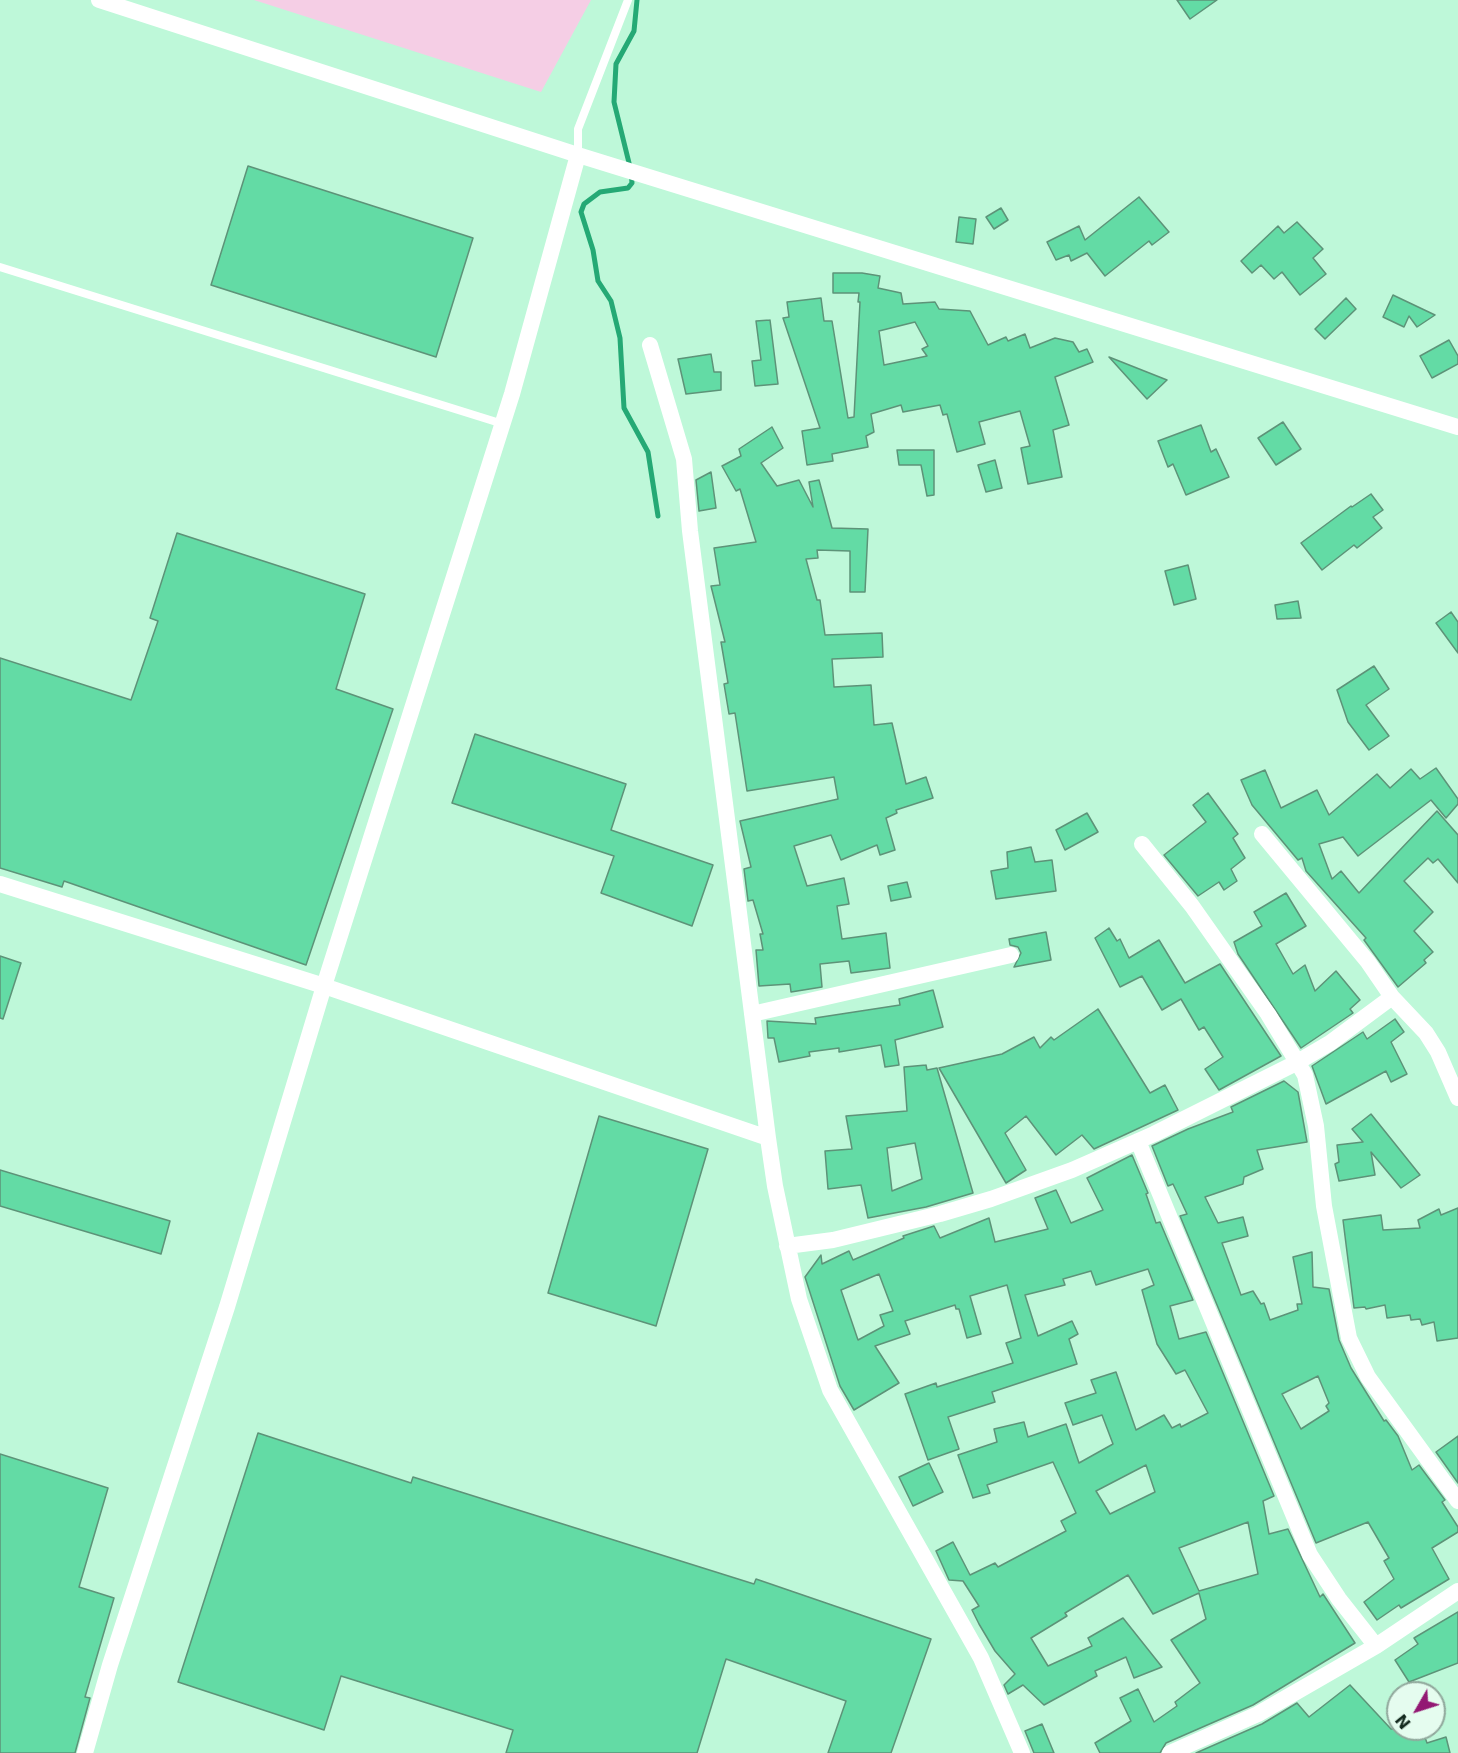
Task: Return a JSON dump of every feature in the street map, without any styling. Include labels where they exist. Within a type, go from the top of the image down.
[{"type":"street","points":[[99,0],[578,155],[1458,427]]},
{"type":"street","points":[[86,1753],[110,1665],[230,1296],[324,986],[503,424],[578,155]]},
{"type":"street","points":[[650,345],[684,459],[690,531],[768,1138],[799,1299],[830,1390],[981,1658],[1022,1753]]},
{"type":"street","points":[[1263,834],[1368,962],[1392,997],[1432,1042],[1458,1098]]},
{"type":"street","points":[[1142,844],[1192,906],[1268,1014],[1309,1087],[1324,1206],[1349,1338],[1368,1377],[1458,1501]]},
{"type":"street","points":[[0,884],[324,986],[768,1138]]},
{"type":"street","points":[[752,1014],[1011,955]]},
{"type":"street","points":[[787,1246],[833,1240],[991,1200],[1072,1170],[1138,1141],[1296,1063],[1338,1038],[1392,997]]},
{"type":"street","points":[[1138,1141],[1310,1555],[1339,1599],[1376,1646]]},
{"type":"street","points":[[1170,1753],[1258,1714],[1376,1646],[1458,1591]]},
{"type":"lane","points":[[578,155],[578,129],[628,0]]},
{"type":"lane","points":[[0,267],[503,424]]},
{"type":"shaded area","points":[[254,0],[591,0],[541,92]]},
{"type":"building","points":[[1177,0],[1217,0],[1190,19]]},
{"type":"building","points":[[248,166],[473,238],[436,357],[211,285]]},
{"type":"building","points":[[1139,197],[1169,232],[1152,245],[1149,241],[1105,276],[1087,253],[1071,261],[1069,255],[1056,260],[1047,242],[1079,226],[1085,240]]},
{"type":"building","points":[[1001,208],[1008,220],[994,229],[986,217]]},
{"type":"building","points":[[959,217],[976,219],[973,244],[956,242]]},
{"type":"building","points":[[1297,222],[1323,249],[1313,258],[1326,274],[1300,295],[1282,272],[1274,279],[1261,265],[1252,273],[1241,261],[1278,226],[1284,233]]},
{"type":"building","points":[[833,273],[862,273],[880,276],[878,288],[901,293],[903,304],[935,302],[939,309],[970,311],[988,345],[1006,337],[1008,341],[1025,334],[1030,348],[1055,338],[1073,342],[1079,352],[1087,349],[1093,362],[1055,377],[1069,425],[1053,430],[1062,477],[1028,484],[1021,448],[1030,446],[1020,411],[979,422],[985,444],[957,452],[947,414],[943,415],[940,405],[903,412],[901,405],[871,414],[874,432],[866,436],[868,447],[832,454],[833,461],[807,465],[802,431],[820,428],[783,318],[789,317],[787,302],[821,298],[824,321],[832,321],[848,418],[854,417],[859,293],[833,293]],"holes":[[[915,322],[928,346],[922,349],[927,356],[884,365],[879,331]]]},
{"type":"building","points":[[1393,295],[1435,315],[1417,327],[1409,316],[1404,327],[1383,317]]},
{"type":"building","points":[[1346,298],[1356,309],[1325,339],[1315,329]]},
{"type":"building","points":[[770,320],[778,384],[755,386],[752,361],[761,360],[756,321]]},
{"type":"building","points":[[1449,340],[1458,356],[1458,364],[1432,378],[1420,356]]},
{"type":"building","points":[[711,354],[714,372],[721,372],[721,390],[686,394],[678,359]]},
{"type":"building","points":[[1109,357],[1167,380],[1147,399]]},
{"type":"building","points":[[1283,422],[1301,449],[1276,465],[1258,438]]},
{"type":"building","points":[[1201,425],[1211,452],[1216,449],[1229,477],[1186,495],[1173,464],[1168,467],[1158,441]]},
{"type":"building","points":[[772,427],[783,448],[761,463],[777,486],[799,480],[813,507],[809,482],[819,480],[832,528],[868,529],[865,592],[850,592],[850,551],[817,550],[818,558],[806,559],[817,600],[820,600],[825,635],[882,633],[883,657],[832,659],[834,687],[871,685],[874,725],[892,723],[906,784],[926,777],[933,798],[896,810],[897,813],[886,818],[895,850],[880,855],[877,845],[841,860],[831,835],[794,846],[807,886],[844,878],[849,904],[837,906],[842,939],[886,933],[890,968],[851,973],[849,961],[820,964],[822,987],[791,992],[790,984],[759,986],[756,950],[763,950],[760,934],[763,934],[753,900],[748,901],[744,869],[751,867],[740,821],[838,799],[834,777],[747,791],[735,713],[729,714],[724,684],[728,683],[721,642],[725,642],[711,586],[720,585],[714,548],[756,542],[740,489],[736,491],[722,466],[741,456],[739,449]]},
{"type":"building","points":[[897,450],[934,450],[934,495],[927,496],[921,465],[899,465]]},
{"type":"building","points":[[995,460],[1002,488],[986,492],[978,465]]},
{"type":"building","points":[[711,472],[716,508],[699,511],[696,480]]},
{"type":"building","points":[[1371,494],[1383,510],[1373,517],[1382,528],[1357,548],[1354,545],[1322,570],[1301,543]]},
{"type":"building","points":[[177,533],[365,594],[336,689],[393,709],[306,965],[64,881],[62,887],[0,868],[0,658],[131,700],[158,621],[150,618]]},
{"type":"building","points":[[1188,565],[1196,599],[1174,605],[1165,571]]},
{"type":"building","points":[[1298,601],[1301,618],[1277,619],[1275,605]]},
{"type":"building","points":[[1451,612],[1458,622],[1458,653],[1436,623]]},
{"type":"building","points":[[1374,666],[1389,689],[1366,705],[1389,736],[1369,750],[1348,722],[1337,690]]},
{"type":"building","points":[[475,734],[626,784],[611,830],[713,865],[692,926],[601,893],[614,856],[452,803]]},
{"type":"building","points":[[1436,768],[1458,799],[1458,804],[1446,818],[1431,800],[1358,856],[1343,837],[1319,844],[1332,879],[1341,871],[1359,893],[1437,811],[1458,835],[1458,883],[1438,859],[1433,863],[1428,858],[1404,881],[1433,912],[1414,931],[1433,952],[1424,960],[1426,963],[1398,987],[1364,940],[1366,938],[1306,871],[1302,858],[1298,860],[1252,805],[1241,780],[1265,770],[1281,808],[1317,790],[1329,815],[1377,774],[1390,788],[1411,769],[1420,779]]},
{"type":"building","points":[[1208,793],[1238,834],[1233,838],[1245,858],[1231,869],[1237,881],[1224,890],[1219,882],[1198,896],[1164,855],[1206,822],[1193,805]]},
{"type":"building","points":[[1087,813],[1098,832],[1065,850],[1056,830]]},
{"type":"building","points":[[1031,847],[1035,862],[1052,860],[1056,891],[996,899],[991,871],[1008,868],[1007,852]]},
{"type":"building","points":[[907,882],[911,897],[891,901],[888,886]]},
{"type":"building","points":[[1286,893],[1306,926],[1276,944],[1293,974],[1305,965],[1315,991],[1336,971],[1360,1000],[1350,1009],[1353,1013],[1301,1048],[1238,954],[1234,942],[1262,926],[1254,912]]},
{"type":"building","points":[[1109,928],[1117,941],[1120,939],[1129,958],[1159,940],[1185,983],[1220,964],[1281,1056],[1219,1090],[1205,1069],[1223,1057],[1204,1027],[1199,1030],[1181,999],[1162,1010],[1142,976],[1120,987],[1095,938]]},
{"type":"building","points":[[1046,932],[1051,960],[1014,967],[1021,953],[1018,947],[1010,945],[1009,939]]},
{"type":"building","points":[[0,956],[21,963],[3,1019],[0,1018]]},
{"type":"building","points":[[933,990],[943,1027],[895,1040],[899,1065],[885,1067],[881,1045],[839,1052],[839,1048],[809,1052],[810,1056],[779,1062],[774,1038],[768,1038],[767,1021],[816,1024],[815,1018],[900,1005],[899,999]]},
{"type":"building","points":[[1098,1009],[1150,1093],[1165,1085],[1178,1110],[1094,1149],[1082,1135],[1056,1155],[1026,1116],[1005,1133],[1026,1170],[1006,1183],[939,1068],[1002,1054],[1034,1037],[1040,1048],[1051,1037],[1054,1040]]},
{"type":"building","points":[[1395,1019],[1404,1032],[1391,1042],[1407,1074],[1391,1082],[1386,1071],[1326,1104],[1312,1066],[1363,1032],[1367,1039]]},
{"type":"building","points":[[926,1065],[927,1070],[937,1068],[973,1193],[926,1207],[868,1218],[861,1185],[828,1189],[825,1151],[852,1149],[846,1116],[907,1111],[904,1067]],"holes":[[[915,1143],[922,1179],[892,1191],[887,1148]]]},
{"type":"building","points":[[1284,1081],[1298,1092],[1307,1142],[1257,1150],[1263,1169],[1244,1177],[1243,1184],[1205,1197],[1218,1223],[1243,1217],[1248,1236],[1222,1243],[1241,1295],[1253,1291],[1261,1304],[1264,1303],[1270,1320],[1298,1310],[1297,1304],[1302,1304],[1293,1257],[1312,1252],[1313,1287],[1329,1289],[1339,1340],[1351,1368],[1384,1421],[1386,1420],[1398,1436],[1412,1470],[1419,1465],[1445,1500],[1442,1502],[1458,1527],[1458,1532],[1432,1548],[1449,1579],[1401,1608],[1399,1605],[1377,1620],[1364,1602],[1394,1579],[1384,1561],[1389,1558],[1368,1522],[1316,1543],[1180,1216],[1187,1214],[1173,1184],[1168,1186],[1152,1146],[1233,1112],[1231,1107]],"holes":[[[1318,1376],[1329,1403],[1326,1406],[1329,1411],[1301,1429],[1282,1394]]]},
{"type":"building","points":[[1371,1114],[1420,1175],[1401,1188],[1371,1152],[1375,1175],[1339,1181],[1335,1164],[1339,1162],[1337,1145],[1363,1142],[1352,1129]]},
{"type":"building","points":[[599,1116],[708,1149],[656,1326],[548,1293]]},
{"type":"building","points":[[1132,1155],[1148,1193],[1146,1194],[1156,1223],[1160,1222],[1193,1300],[1170,1306],[1179,1339],[1206,1332],[1274,1496],[1263,1501],[1269,1534],[1288,1529],[1320,1597],[1323,1594],[1355,1643],[1253,1705],[1166,1743],[1160,1753],[1100,1753],[1095,1743],[1131,1721],[1120,1698],[1138,1689],[1154,1722],[1177,1706],[1175,1702],[1200,1683],[1171,1640],[1206,1619],[1199,1593],[1153,1614],[1128,1575],[1065,1613],[1067,1616],[1031,1638],[1048,1666],[1092,1646],[1088,1638],[1123,1618],[1162,1667],[1134,1678],[1126,1657],[1095,1671],[1097,1676],[1044,1705],[1023,1685],[1008,1694],[1004,1685],[1015,1674],[995,1651],[979,1624],[972,1610],[979,1606],[963,1581],[949,1580],[936,1551],[953,1542],[970,1575],[995,1563],[998,1567],[1066,1531],[1061,1521],[1076,1513],[1053,1462],[987,1485],[990,1493],[973,1498],[958,1455],[997,1442],[994,1429],[1024,1422],[1028,1437],[1066,1424],[1079,1463],[1113,1444],[1102,1415],[1073,1425],[1065,1403],[1096,1393],[1091,1380],[1116,1372],[1136,1430],[1164,1415],[1172,1428],[1180,1424],[1181,1427],[1208,1413],[1185,1370],[1176,1374],[1157,1344],[1142,1290],[1154,1285],[1148,1269],[1096,1285],[1091,1271],[1063,1279],[1065,1285],[1025,1295],[1038,1336],[1072,1321],[1078,1334],[1069,1339],[1077,1364],[992,1392],[995,1402],[948,1417],[959,1449],[928,1460],[905,1394],[936,1383],[937,1387],[1013,1363],[1006,1343],[1021,1338],[1007,1285],[970,1296],[981,1334],[967,1338],[959,1309],[956,1309],[955,1305],[905,1321],[910,1334],[875,1346],[899,1383],[854,1410],[840,1386],[805,1277],[821,1255],[822,1264],[849,1251],[853,1260],[904,1238],[903,1236],[934,1226],[940,1238],[989,1218],[995,1242],[1048,1229],[1035,1198],[1056,1190],[1071,1223],[1103,1210],[1087,1178]],"holes":[[[879,1274],[893,1311],[880,1315],[884,1326],[858,1340],[841,1290]],[[1146,1465],[1155,1492],[1110,1514],[1096,1491]],[[1248,1522],[1258,1574],[1199,1591],[1179,1548]]]},
{"type":"building","points":[[0,1170],[170,1221],[161,1254],[0,1206]]},
{"type":"building","points":[[1458,1208],[1458,1338],[1437,1341],[1434,1322],[1422,1325],[1420,1319],[1411,1320],[1410,1315],[1387,1318],[1385,1305],[1366,1309],[1365,1307],[1354,1308],[1343,1220],[1381,1215],[1383,1230],[1420,1228],[1418,1220],[1439,1209],[1441,1215]]},
{"type":"building","points":[[258,1433],[411,1483],[413,1477],[754,1584],[756,1579],[931,1639],[891,1753],[828,1753],[846,1701],[726,1659],[697,1753],[506,1753],[513,1730],[341,1676],[324,1730],[178,1682]]},
{"type":"building","points":[[1458,1436],[1458,1483],[1436,1452]]},
{"type":"building","points":[[0,1454],[108,1488],[79,1587],[114,1598],[85,1697],[90,1698],[75,1753],[0,1753]]},
{"type":"building","points":[[929,1463],[943,1492],[913,1506],[899,1477]]},
{"type":"building","points":[[1458,1612],[1458,1663],[1408,1681],[1395,1660],[1418,1644],[1414,1638]]},
{"type":"building","points":[[1350,1685],[1386,1724],[1386,1741],[1426,1741],[1427,1743],[1446,1741],[1446,1737],[1450,1753],[1196,1753],[1262,1724],[1297,1703],[1309,1717]]},
{"type":"building","points":[[1042,1724],[1054,1753],[1034,1753],[1025,1731]]},
{"type":"waterway","points":[[637,0],[634,31],[616,64],[614,102],[632,183],[628,188],[600,192],[584,204],[581,212],[593,250],[598,281],[611,301],[620,338],[624,408],[648,452],[658,516]]}]
